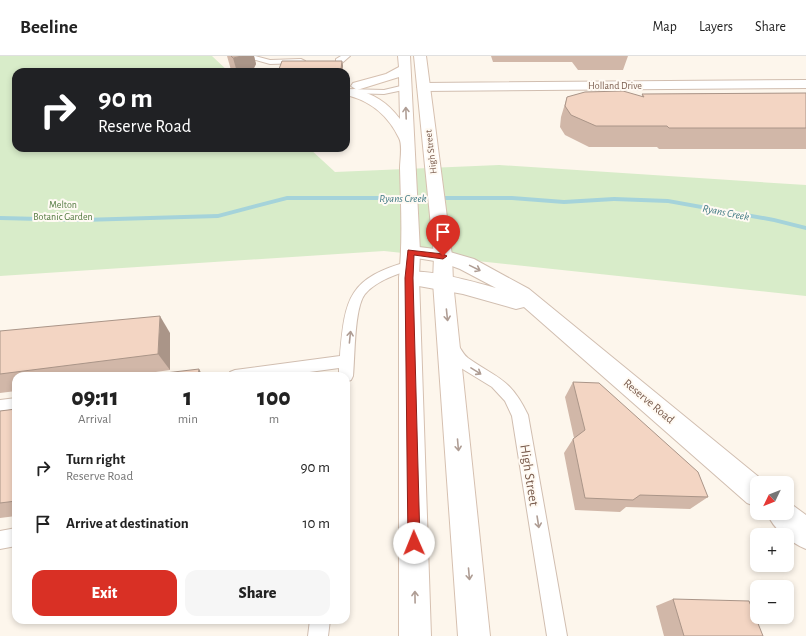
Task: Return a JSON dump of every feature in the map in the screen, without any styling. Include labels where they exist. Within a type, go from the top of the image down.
[{"type":"main road","name":"High Street","points":[[404,56],[409,201],[415,636]]},
{"type":"main road","name":"High Street","points":[[420,56],[443,256],[443,282],[450,344],[474,636]]},
{"type":"main road","points":[[351,89],[390,77],[404,69]]},
{"type":"main road","name":"Holland Drive","points":[[405,87],[806,84]]},
{"type":"main road","points":[[351,89],[378,102],[407,139]]},
{"type":"main road","name":"Reserve Road","points":[[410,265],[443,256],[467,264],[490,275],[522,294],[750,486]]},
{"type":"main road","name":"Reserve Road","points":[[410,265],[443,282],[485,292],[540,310]]},
{"type":"main road","points":[[789,520],[806,534]]},
{"type":"lane","points":[[246,56],[260,58],[270,62],[309,61]]},
{"type":"lane","points":[[337,63],[346,56]]},
{"type":"lane","points":[[268,68],[270,62]]},
{"type":"lane","points":[[351,89],[384,92],[405,87]]},
{"type":"lane","points":[[346,372],[352,309],[357,295],[375,280],[410,265]]},
{"type":"lane","name":"High Street","points":[[450,344],[461,361],[497,383],[510,396],[520,415],[557,636]]},
{"type":"lane","points":[[265,372],[347,361]]},
{"type":"lane","points":[[0,407],[12,405]]},
{"type":"lane","points":[[0,540],[12,538]]},
{"type":"lane","points":[[318,636],[320,624]]},
{"type":"green space","name":"Melton Botanic Garden","points":[[0,56],[212,56],[225,68],[12,68],[12,152],[313,152],[335,172],[499,165],[806,185],[806,296],[384,251],[0,276]]},
{"type":"building","points":[[231,56],[242,56],[233,58]]},
{"type":"building","points":[[282,61],[342,61],[341,68],[279,68]]},
{"type":"building","points":[[623,91],[644,97],[642,94],[806,93],[806,128],[669,128],[667,126],[596,126],[571,115],[565,106],[567,97],[585,92]]},
{"type":"building","points":[[160,316],[158,354],[0,374],[0,331]]},
{"type":"building","points":[[199,369],[199,372],[174,372]]},
{"type":"building","points":[[573,382],[599,383],[698,472],[708,497],[640,495],[633,500],[585,498],[573,439],[585,430]]},
{"type":"building","points":[[12,410],[12,502],[0,503],[0,411]]},
{"type":"building","points":[[673,599],[749,601],[750,624],[758,624],[763,636],[684,636]]},
{"type":"waterway","name":"Ryans Creek","points":[[0,218],[82,220],[218,216],[287,198],[512,198],[564,202],[614,199],[668,201],[774,220],[806,228]]},
{"type":"route","points":[[414,543],[409,278],[411,252],[443,256]]}]
